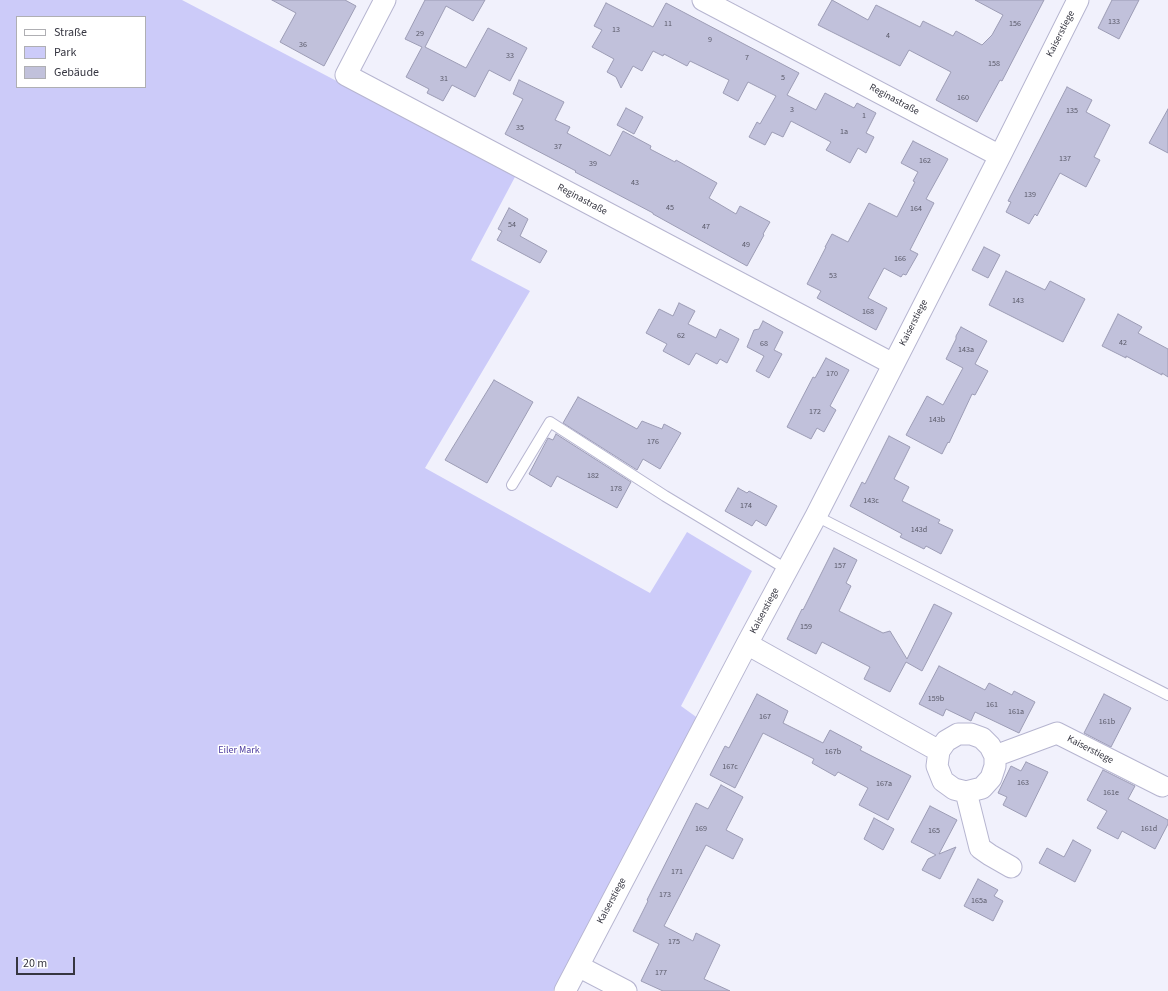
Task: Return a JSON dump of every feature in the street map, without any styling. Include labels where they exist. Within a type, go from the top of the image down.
[{"type":"street","name":"Reginastraße","points":[[385,0],[346,75],[892,364]]},
{"type":"street","name":"Reginastraße","points":[[703,0],[1000,156]]},
{"type":"street","name":"Kaiserstiege","points":[[565,991],[747,644],[816,516],[1078,0]]},
{"type":"street","name":"Kaiserstiege","points":[[747,644],[939,751]]},
{"type":"street","name":"Kaiserstiege","points":[[995,756],[1057,733],[1162,786]]},
{"type":"street","points":[[958,734],[971,734],[982,738],[990,746],[995,756],[995,766],[991,778],[982,788],[966,792],[954,789],[943,781],[937,766],[939,751],[946,741],[958,734]]},
{"type":"street","points":[[966,792],[980,848],[1011,867]]},
{"type":"street","points":[[578,966],[626,991]]},
{"type":"lane","points":[[512,485],[550,422],[665,496],[788,570]]},
{"type":"lane","points":[[816,516],[1168,696]]},
{"type":"green space","name":"Eiler Mark","points":[[0,0],[182,0],[516,175],[471,260],[530,291],[425,468],[650,593],[687,532],[752,571],[681,706],[699,719],[553,991],[0,991]]},
{"type":"building","points":[[272,0],[345,0],[356,6],[324,66],[280,42],[296,13]]},
{"type":"building","points":[[425,0],[485,0],[473,21],[446,6],[425,47],[466,68],[488,28],[527,48],[510,81],[489,70],[475,97],[452,85],[443,101],[427,93],[429,89],[406,77],[422,47],[405,39]]},
{"type":"building","points":[[832,0],[868,20],[876,5],[920,27],[923,21],[953,36],[956,31],[982,45],[992,35],[1003,15],[975,0],[1044,0],[1002,81],[1000,80],[977,122],[936,100],[951,72],[909,50],[900,66],[818,25]]},
{"type":"building","points":[[1112,0],[1139,0],[1119,39],[1098,28]]},
{"type":"building","points":[[606,3],[653,27],[666,3],[799,73],[787,95],[816,110],[825,93],[854,108],[857,103],[876,113],[866,133],[874,137],[866,153],[858,148],[850,163],[826,150],[831,142],[791,121],[783,137],[772,132],[765,145],[749,137],[757,122],[760,124],[776,96],[748,82],[738,101],[723,93],[729,80],[690,61],[687,66],[664,54],[663,56],[653,51],[642,71],[633,66],[621,88],[616,77],[607,72],[614,59],[592,47],[602,30],[594,26]]},
{"type":"building","points":[[519,80],[564,102],[555,120],[570,127],[567,133],[610,156],[623,131],[651,146],[650,149],[675,162],[676,160],[717,183],[709,198],[736,214],[740,206],[770,222],[747,266],[653,213],[575,172],[576,171],[505,134],[523,99],[513,94]]},
{"type":"building","points":[[1067,87],[1092,100],[1086,112],[1110,125],[1094,157],[1100,160],[1086,187],[1060,173],[1037,216],[1035,214],[1029,224],[1006,212],[1011,202],[1008,201]]},
{"type":"building","points":[[626,108],[643,117],[634,134],[617,125]]},
{"type":"building","points":[[1168,109],[1168,153],[1149,143]]},
{"type":"building","points":[[913,141],[948,159],[926,199],[934,203],[910,250],[918,254],[906,275],[903,274],[901,277],[884,268],[868,298],[887,308],[876,330],[817,298],[821,291],[807,284],[832,234],[848,242],[869,203],[897,217],[915,182],[913,181],[918,172],[901,163]]},
{"type":"building","points":[[509,208],[528,219],[520,236],[547,251],[540,263],[497,240],[502,231],[498,229]]},
{"type":"building","points":[[984,247],[1000,255],[988,278],[972,270]]},
{"type":"building","points":[[1006,271],[1045,290],[1050,281],[1085,299],[1063,342],[989,305]]},
{"type":"building","points":[[679,303],[695,311],[688,324],[716,338],[720,329],[739,339],[727,363],[720,359],[717,364],[696,353],[689,365],[663,351],[667,344],[646,333],[659,309],[673,316]]},
{"type":"building","points":[[1118,314],[1142,327],[1138,333],[1168,349],[1168,377],[1102,346]]},
{"type":"building","points":[[763,321],[783,332],[774,350],[782,354],[769,378],[756,371],[764,356],[747,347],[754,330],[759,329]]},
{"type":"building","points":[[961,327],[987,341],[975,364],[988,371],[975,395],[972,394],[949,443],[948,442],[942,454],[906,435],[927,396],[943,405],[963,368],[946,359]]},
{"type":"building","points":[[826,358],[849,370],[830,406],[836,410],[824,432],[817,428],[811,439],[787,427],[813,377],[815,378]]},
{"type":"building","points":[[494,380],[533,402],[487,483],[445,460]]},
{"type":"building","points":[[578,397],[637,429],[642,421],[662,429],[664,424],[681,433],[660,469],[643,459],[637,470],[563,423]]},
{"type":"building","points":[[556,434],[631,482],[617,508],[557,476],[551,487],[529,474],[548,438],[553,440]]},
{"type":"building","points":[[889,436],[910,447],[894,479],[909,487],[902,501],[940,520],[938,523],[953,530],[941,554],[926,546],[924,549],[900,537],[902,534],[850,506],[862,482],[865,484]]},
{"type":"building","points":[[738,488],[747,493],[749,491],[777,506],[766,526],[756,520],[752,526],[725,511]]},
{"type":"building","points":[[834,548],[857,560],[846,583],[851,586],[839,611],[883,633],[890,631],[907,659],[934,604],[952,613],[922,671],[906,662],[890,692],[864,679],[870,667],[822,642],[816,654],[787,639]]},
{"type":"building","points":[[939,666],[985,690],[989,683],[1012,695],[1014,691],[1035,702],[1019,733],[975,712],[971,721],[946,709],[943,716],[919,704]]},
{"type":"building","points":[[757,694],[788,711],[783,723],[823,743],[830,730],[862,747],[860,750],[911,776],[888,820],[859,805],[868,788],[838,772],[835,776],[812,763],[814,759],[763,733],[735,788],[710,775],[725,746],[729,748]]},
{"type":"building","points":[[1104,694],[1131,708],[1111,747],[1084,733]]},
{"type":"building","points":[[1026,762],[1048,772],[1026,817],[1003,805],[1007,797],[998,793],[1011,766],[1021,771]]},
{"type":"building","points":[[1103,770],[1135,786],[1128,799],[1168,820],[1168,824],[1155,849],[1122,831],[1118,839],[1097,828],[1107,811],[1087,800]]},
{"type":"building","points":[[721,785],[743,797],[726,830],[743,839],[733,859],[706,845],[664,926],[693,941],[696,933],[720,945],[704,979],[730,991],[663,991],[641,981],[659,944],[633,931],[696,803],[708,809]]},
{"type":"building","points":[[930,806],[957,820],[939,854],[956,847],[940,879],[922,870],[928,859],[936,855],[911,842]]},
{"type":"building","points":[[874,818],[894,829],[883,850],[864,839]]},
{"type":"building","points":[[1073,840],[1091,850],[1075,882],[1039,863],[1047,848],[1064,857]]},
{"type":"building","points":[[978,879],[998,890],[994,896],[1003,901],[993,921],[964,906]]}]
